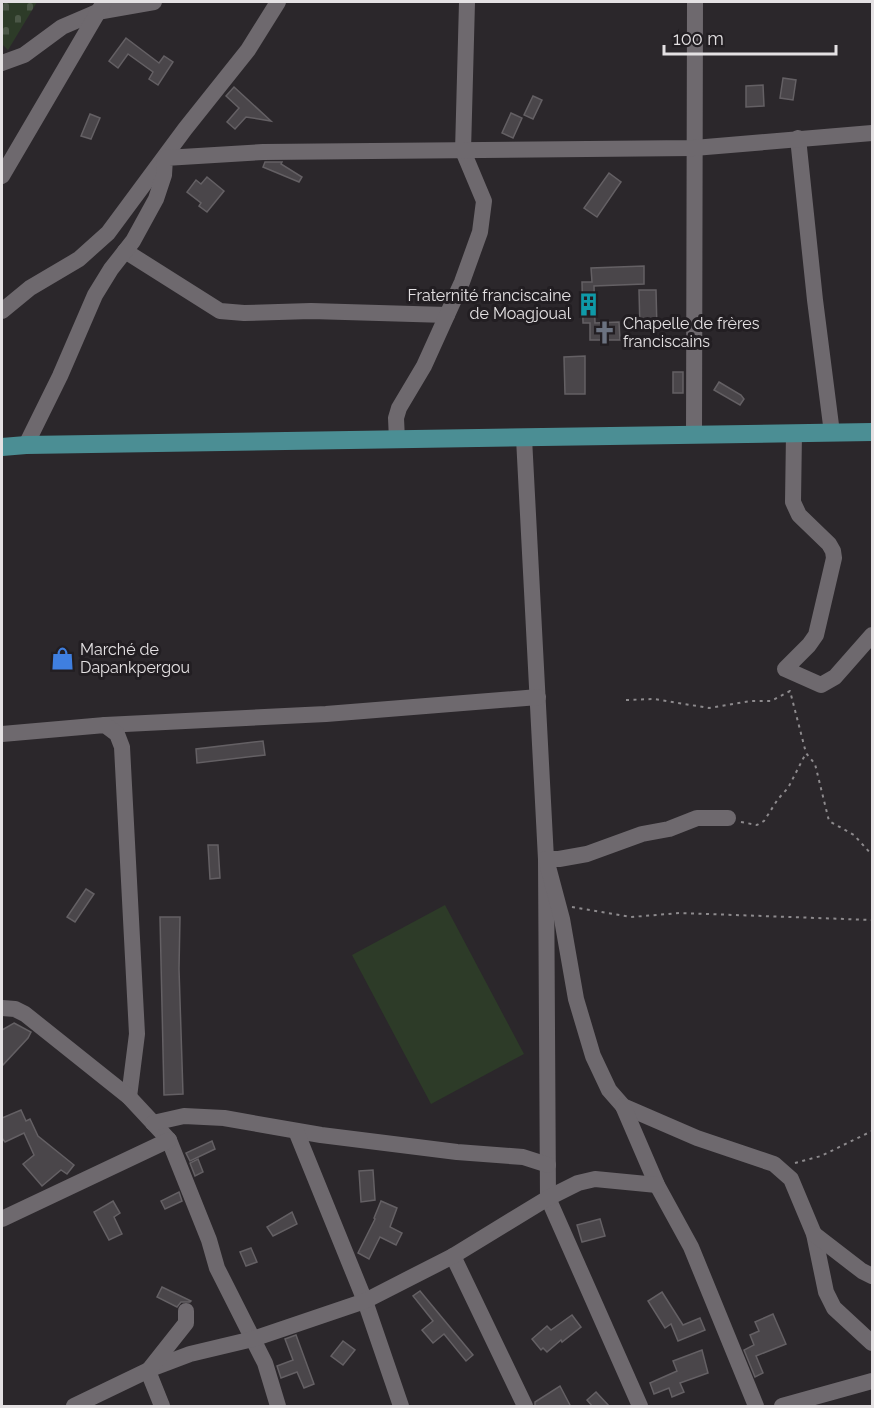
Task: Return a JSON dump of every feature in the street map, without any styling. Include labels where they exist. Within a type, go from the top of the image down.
[{"type":"main road","points":[[2,447],[873,432]]},
{"type":"street","points":[[2,63],[24,55],[62,27],[100,7],[154,2]]},
{"type":"street","points":[[2,310],[30,288],[79,259],[108,233],[185,129],[248,50],[278,2]]},
{"type":"street","points":[[397,440],[399,408],[423,366],[447,315],[480,232],[484,201],[463,151],[467,2]]},
{"type":"street","points":[[694,435],[695,2]]},
{"type":"street","points":[[2,176],[100,7]]},
{"type":"street","points":[[165,158],[263,152],[694,148],[873,133]]},
{"type":"street","points":[[798,138],[814,300],[827,410],[832,433]]},
{"type":"street","points":[[26,445],[56,386],[95,295],[111,268],[142,227],[156,199],[164,175],[165,158]]},
{"type":"street","points":[[125,251],[220,311],[447,315]]},
{"type":"street","points":[[794,433],[793,502],[799,516],[829,544],[834,558],[816,635],[785,669],[820,685],[835,677],[873,635]]},
{"type":"street","points":[[524,438],[546,859],[548,1198],[640,1407]]},
{"type":"street","points":[[2,734],[105,725],[326,714],[538,697]]},
{"type":"street","points":[[105,725],[117,734],[122,747],[137,1034],[129,1097]]},
{"type":"street","points":[[546,859],[559,860],[587,854],[642,834],[669,829],[697,818],[728,818]]},
{"type":"street","points":[[546,859],[555,901],[562,919],[576,999],[593,1056],[609,1090],[624,1106],[657,1185],[691,1247],[756,1407]]},
{"type":"street","points":[[2,1008],[15,1009],[25,1014],[129,1097],[169,1140],[218,1268],[265,1364],[278,1407]]},
{"type":"street","points":[[624,1106],[697,1138],[774,1164],[791,1179],[814,1234],[826,1292],[834,1308],[873,1343]]},
{"type":"street","points":[[153,1123],[184,1116],[224,1118],[296,1131],[446,1150],[523,1156],[548,1165]]},
{"type":"street","points":[[296,1131],[365,1301],[401,1407]]},
{"type":"street","points":[[2,1219],[169,1140]]},
{"type":"street","points":[[74,1407],[147,1371],[190,1354],[253,1339],[365,1301],[453,1256],[548,1198],[578,1183],[595,1179],[657,1185]]},
{"type":"street","points":[[814,1234],[862,1271],[873,1276]]},
{"type":"street","points":[[453,1256],[525,1407]]},
{"type":"street","points":[[147,1371],[186,1323],[186,1311]]},
{"type":"street","points":[[147,1371],[162,1407]]},
{"type":"street","points":[[782,1407],[873,1381]]},
{"type":"path","points":[[626,700],[654,699],[710,708],[771,700],[790,692],[806,753],[815,764],[829,821],[854,835],[873,855]]},
{"type":"path","points":[[728,818],[757,825],[764,822],[788,788],[806,753]]},
{"type":"path","points":[[555,901],[575,908],[631,917],[680,913],[873,920]]},
{"type":"path","points":[[774,1164],[796,1163],[821,1156],[873,1131]]},
{"type":"green space","points":[[2,2],[37,2],[8,50],[2,44]]},
{"type":"green space","points":[[445,905],[524,1054],[431,1104],[352,955]]},
{"type":"building","points":[[126,38],[159,63],[164,56],[173,62],[158,85],[149,79],[153,72],[128,54],[118,68],[109,61]]},
{"type":"building","points":[[783,78],[796,80],[793,100],[780,98]]},
{"type":"building","points":[[763,85],[764,106],[746,107],[746,86]]},
{"type":"building","points":[[234,87],[271,121],[246,117],[235,129],[227,122],[239,108],[226,96]]},
{"type":"building","points":[[533,96],[542,100],[533,119],[524,115]]},
{"type":"building","points":[[511,113],[522,118],[513,138],[502,133]]},
{"type":"building","points":[[90,114],[100,118],[91,139],[81,136]]},
{"type":"building","points":[[265,162],[282,162],[281,164],[302,177],[299,182],[263,167]]},
{"type":"building","points":[[609,173],[621,182],[597,217],[584,208]]},
{"type":"building","points":[[207,177],[224,191],[207,212],[199,206],[201,203],[187,192],[196,180],[201,184]]},
{"type":"building","name":"Fraternité franciscaine de Moagjoual","points":[[644,266],[644,284],[594,286],[595,323],[619,322],[620,340],[590,340],[590,323],[583,323],[582,282],[592,282],[591,268]]},
{"type":"building","points":[[639,290],[656,290],[657,330],[640,330]]},
{"type":"building","points":[[585,356],[585,394],[565,394],[564,357]]},
{"type":"building","points":[[673,372],[683,372],[683,393],[673,393]]},
{"type":"building","points":[[719,382],[741,395],[744,399],[740,405],[714,390]]},
{"type":"building","points":[[263,741],[265,755],[197,763],[196,749]]},
{"type":"building","points":[[208,845],[218,845],[220,878],[210,879]]},
{"type":"building","points":[[86,889],[94,894],[75,922],[67,917]]},
{"type":"building","points":[[160,917],[180,917],[179,969],[183,1094],[164,1095]]},
{"type":"building","points":[[14,1023],[31,1032],[2,1066],[2,1030]]},
{"type":"building","points":[[21,1110],[26,1121],[30,1119],[38,1136],[74,1165],[67,1174],[61,1170],[42,1186],[23,1164],[34,1155],[24,1133],[5,1142],[2,1138],[2,1118]]},
{"type":"building","points":[[212,1141],[215,1149],[190,1161],[186,1153]]},
{"type":"building","points":[[198,1159],[203,1172],[195,1176],[190,1163]]},
{"type":"building","points":[[373,1170],[375,1200],[361,1202],[359,1171]]},
{"type":"building","points":[[179,1192],[182,1201],[165,1209],[161,1201]]},
{"type":"building","points":[[113,1201],[120,1213],[114,1217],[122,1234],[109,1240],[94,1212]]},
{"type":"building","points":[[381,1201],[397,1208],[390,1227],[402,1233],[396,1245],[380,1237],[369,1259],[358,1253]]},
{"type":"building","points":[[292,1212],[297,1224],[273,1236],[267,1227]]},
{"type":"building","points":[[600,1219],[605,1236],[582,1242],[577,1225]]},
{"type":"building","points":[[251,1248],[257,1262],[246,1266],[240,1252]]},
{"type":"building","points":[[162,1287],[191,1301],[181,1302],[177,1307],[157,1297]]},
{"type":"building","points":[[420,1291],[473,1355],[466,1361],[444,1334],[433,1343],[422,1330],[433,1321],[413,1296]]},
{"type":"building","points":[[662,1292],[683,1325],[700,1318],[705,1330],[678,1341],[671,1324],[665,1328],[648,1301]]},
{"type":"building","points":[[773,1314],[786,1344],[756,1356],[763,1373],[755,1377],[744,1350],[754,1345],[750,1335],[759,1331],[755,1322]]},
{"type":"building","points":[[572,1315],[581,1327],[547,1352],[543,1348],[541,1350],[532,1339],[547,1326],[551,1330]]},
{"type":"building","points":[[296,1335],[314,1384],[304,1388],[297,1372],[281,1378],[277,1366],[293,1360],[285,1339]]},
{"type":"building","points":[[343,1341],[355,1350],[343,1365],[331,1356]]},
{"type":"building","points":[[702,1350],[708,1373],[680,1383],[684,1392],[672,1397],[669,1388],[654,1394],[650,1383],[677,1371],[673,1361]]},
{"type":"building","points":[[560,1386],[571,1407],[535,1407],[535,1402]]},
{"type":"building","points":[[596,1392],[610,1407],[593,1407],[587,1400]]},
{"type":"place","name":"Fraternité franciscaine de Moagjoual","points":[[589,304]]},
{"type":"place","name":"Chapelle de frères franciscains","points":[[605,332]]},
{"type":"place","name":"Marché de Dapankpergou","points":[[62,658]]}]
